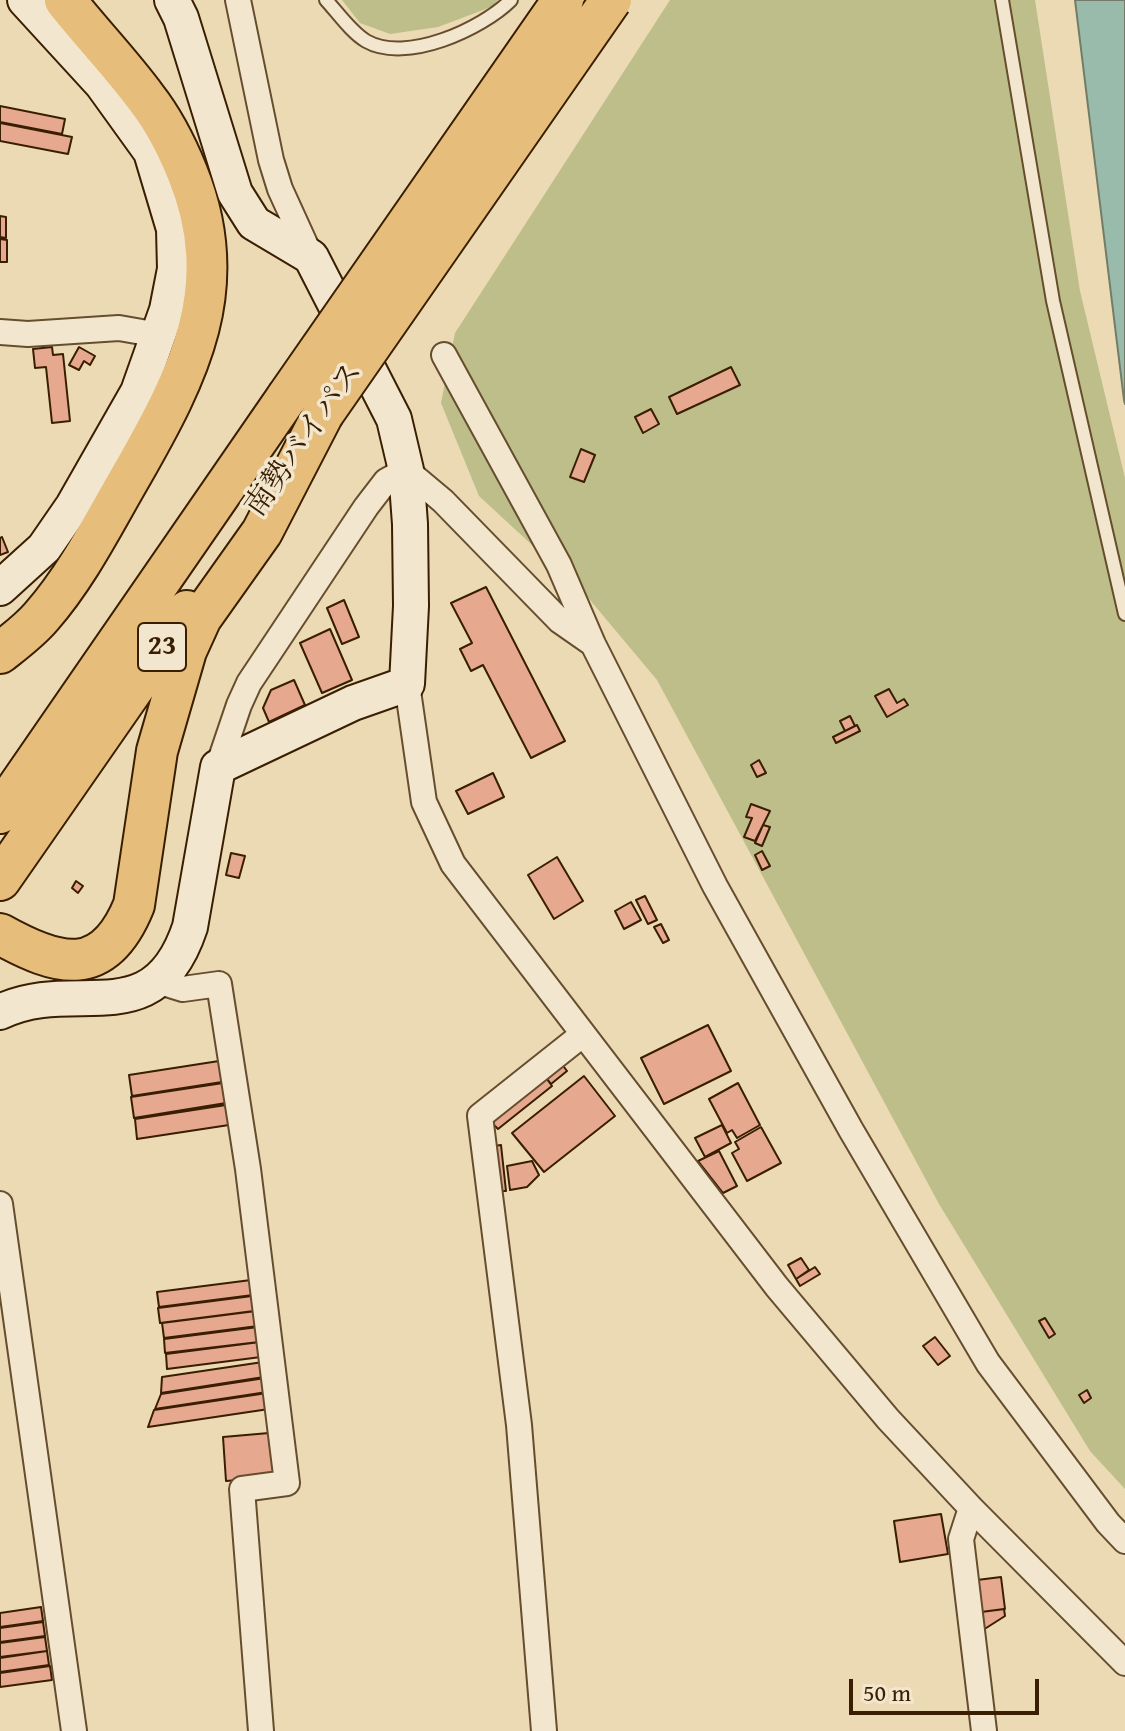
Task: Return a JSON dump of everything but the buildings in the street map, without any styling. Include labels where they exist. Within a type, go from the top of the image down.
[{"type":"highway","name":"南勢バイパス","points":[[0,813],[563,0]]},
{"type":"highway","name":"南勢バイパス","points":[[0,880],[611,0]]},
{"type":"highway","points":[[0,653],[41,617],[98,533],[172,403],[197,337],[204,305],[207,263],[205,228],[197,196],[170,133],[146,97],[47,4]]},
{"type":"highway","points":[[0,779],[214,473],[287,397]]},
{"type":"highway","points":[[0,934],[52,959],[79,960],[103,950],[115,940],[134,905],[157,751],[186,651],[201,618],[262,532],[323,414]]},
{"type":"main road","points":[[0,1012],[28,1003],[118,998],[138,993],[157,981],[183,948],[190,927],[218,767],[353,703],[407,684],[411,606],[410,524],[406,470],[394,419],[311,257],[254,223],[235,193],[181,18],[172,0]]},
{"type":"main road","points":[[0,588],[44,548],[73,506],[138,392],[167,310],[175,269],[174,229],[151,152],[47,4]]},
{"type":"street","points":[[238,0],[271,160],[280,189],[311,257]]},
{"type":"street","points":[[0,332],[28,334],[119,328],[159,335]]},
{"type":"street","points":[[444,355],[559,565],[593,644],[715,886],[851,1130],[988,1363],[1125,1541]]},
{"type":"street","points":[[218,767],[249,683],[366,507],[386,481],[406,470],[443,501],[560,621],[593,644]]},
{"type":"street","points":[[407,684],[424,802],[453,864],[777,1287],[888,1419],[971,1508],[1125,1663]]},
{"type":"street","points":[[157,981],[183,989],[219,984],[248,1169],[287,1483],[242,1489],[261,1731]]},
{"type":"street","points":[[544,1731],[519,1425],[480,1116],[582,1035]]},
{"type":"street","points":[[0,1204],[74,1731]]},
{"type":"street","points":[[971,1508],[961,1539],[984,1731]]},
{"type":"lane","points":[[326,0],[366,41],[390,48],[411,49],[448,38],[501,10],[511,0]]},
{"type":"lane","points":[[1002,0],[1053,301],[1125,614]]},
{"type":"green space","points":[[342,0],[498,0],[491,7],[438,27],[390,34],[360,23]]},
{"type":"green space","points":[[670,0],[1035,0],[1080,291],[1125,478],[1125,1489],[1090,1451],[939,1204],[657,680],[585,594],[479,496],[441,403],[455,333]]},
{"type":"shaded area","points":[[1075,0],[1125,0],[1125,404],[1124,400]]}]
